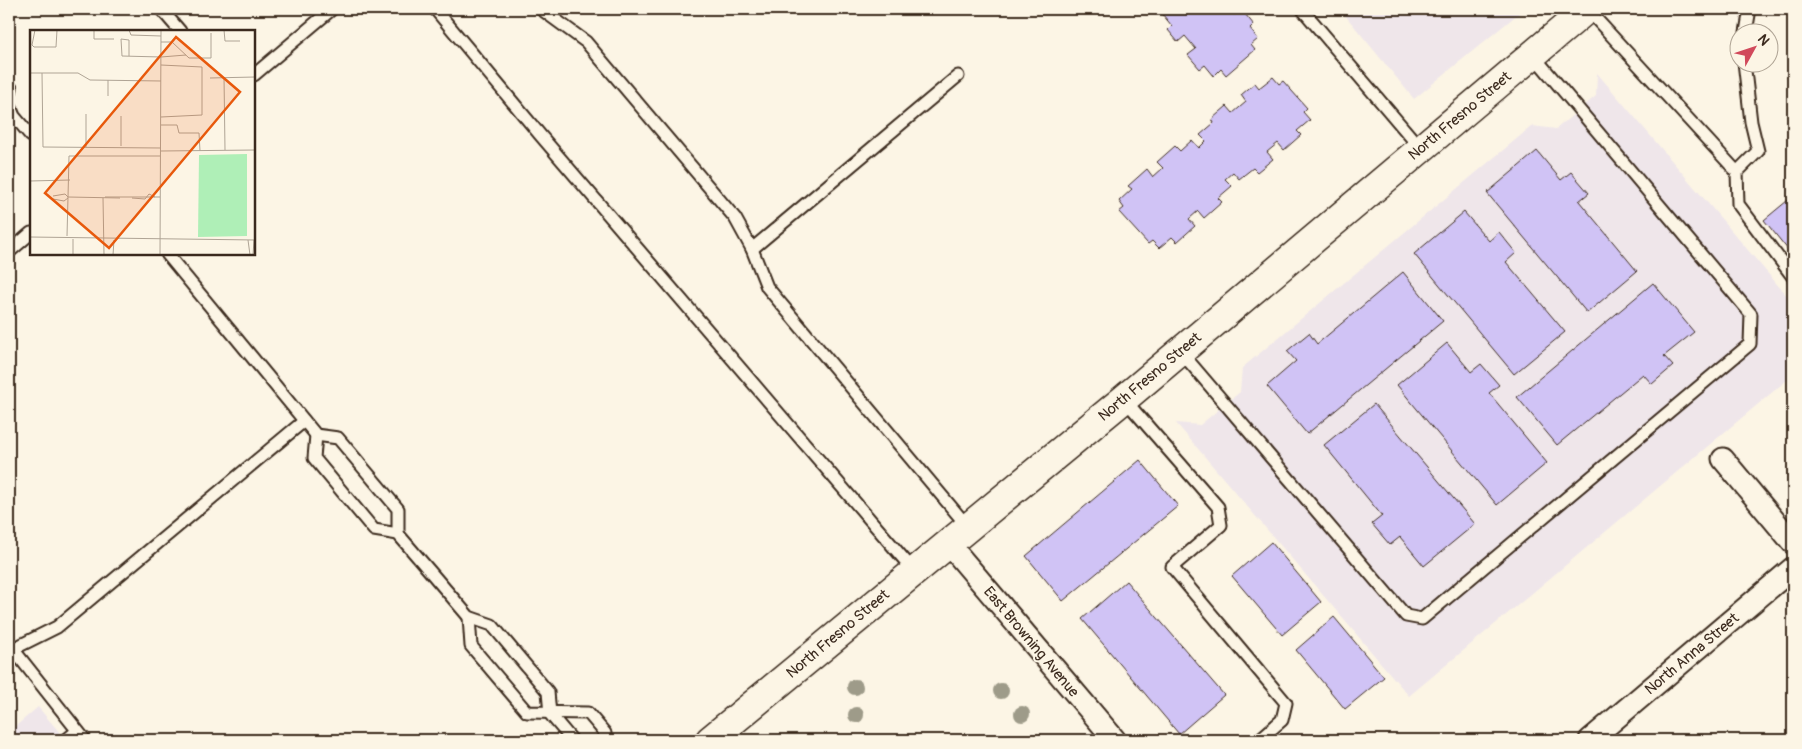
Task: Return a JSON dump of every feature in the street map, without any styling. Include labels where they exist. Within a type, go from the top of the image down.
[{"type":"main road","name":"North Fresno Street","points":[[710,740],[1124,399],[1587,9]]},
{"type":"street","points":[[1723,459],[1793,543]]},
{"type":"street","name":"East Browning Avenue","points":[[958,535],[1115,740]]},
{"type":"street","name":"North Anna Street","points":[[1590,740],[1793,568]]},
{"type":"lane","points":[[161,9],[179,30]]},
{"type":"lane","points":[[255,74],[332,9]]},
{"type":"lane","points":[[435,9],[554,151],[914,571]]},
{"type":"lane","points":[[542,9],[554,16],[586,42],[735,218],[752,249],[767,287],[958,535]]},
{"type":"lane","points":[[554,16],[564,9]]},
{"type":"lane","points":[[1302,9],[1421,149]]},
{"type":"lane","points":[[1587,9],[1736,172],[1738,204],[1793,277]]},
{"type":"lane","points":[[1748,22],[1750,9]]},
{"type":"lane","points":[[1181,351],[1406,616],[1422,619],[1750,344],[1751,314],[1533,55]]},
{"type":"lane","points":[[1736,172],[1758,150],[1751,122],[1745,72]]},
{"type":"lane","points":[[752,249],[958,76]]},
{"type":"lane","points":[[9,104],[14,116],[30,135]]},
{"type":"lane","points":[[9,252],[30,234]]},
{"type":"lane","points":[[168,255],[316,435],[338,438],[398,509],[398,534]]},
{"type":"lane","points":[[1124,399],[1218,507],[1221,525],[1172,567],[1286,703],[1282,720],[1259,740]]},
{"type":"lane","points":[[86,740],[10,648],[57,627],[304,421]]},
{"type":"lane","points":[[316,435],[314,458],[374,530],[398,534],[469,617],[492,625],[548,692],[550,714],[572,740]]},
{"type":"lane","points":[[469,617],[471,646],[527,712],[550,714],[588,713],[605,732],[604,740]]},
{"type":"lane","points":[[66,740],[78,731]]},
{"type":"shaded area","points":[[1340,9],[1524,9],[1414,99]]},
{"type":"shaded area","points":[[1597,73],[1793,303],[1793,375],[1409,696],[1176,423],[1200,425],[1240,392],[1242,368],[1532,126],[1556,129],[1596,96]]},
{"type":"shaded area","points":[[38,707],[66,740],[9,740],[9,732]]},
{"type":"building","points":[[1158,9],[1228,9],[1234,15],[1241,9],[1254,25],[1250,29],[1258,39],[1251,45],[1255,50],[1226,75],[1221,69],[1214,76],[1205,65],[1200,69],[1188,55],[1196,49],[1185,36],[1178,42],[1168,30],[1172,26]]},
{"type":"building","points":[[1273,77],[1279,84],[1283,81],[1307,108],[1303,112],[1310,120],[1297,131],[1301,135],[1284,150],[1278,143],[1267,152],[1273,159],[1257,172],[1253,168],[1239,179],[1233,172],[1225,179],[1232,186],[1218,198],[1222,202],[1204,218],[1198,211],[1189,219],[1195,226],[1177,242],[1172,237],[1159,248],[1152,241],[1148,244],[1119,212],[1124,208],[1119,201],[1132,189],[1128,186],[1147,169],[1153,177],[1163,168],[1157,162],[1175,146],[1180,151],[1192,140],[1199,148],[1206,141],[1200,135],[1214,123],[1212,119],[1227,106],[1233,113],[1246,102],[1241,95],[1255,83],[1259,88]]},
{"type":"building","points":[[1537,151],[1561,180],[1571,172],[1589,193],[1579,201],[1637,271],[1587,313],[1487,193]]},
{"type":"building","points":[[1793,196],[1793,256],[1764,220]]},
{"type":"building","points":[[1464,212],[1489,241],[1499,232],[1516,253],[1506,262],[1565,332],[1514,374],[1414,254]]},
{"type":"building","points":[[1403,272],[1443,321],[1307,434],[1267,386],[1296,361],[1287,351],[1309,333],[1317,344]]},
{"type":"building","points":[[1653,283],[1694,332],[1664,356],[1673,366],[1652,384],[1643,374],[1557,445],[1517,397]]},
{"type":"building","points":[[1447,343],[1471,372],[1481,364],[1499,385],[1489,393],[1547,463],[1497,505],[1397,385]]},
{"type":"building","points":[[1374,404],[1475,524],[1424,566],[1400,537],[1390,545],[1372,524],[1382,516],[1324,445]]},
{"type":"building","points":[[1140,460],[1178,506],[1063,601],[1026,556]]},
{"type":"building","points":[[1271,542],[1321,602],[1282,635],[1232,576]]},
{"type":"building","points":[[1126,581],[1224,695],[1179,734],[1082,619]]},
{"type":"building","points":[[1334,617],[1384,677],[1345,709],[1296,650]]}]
